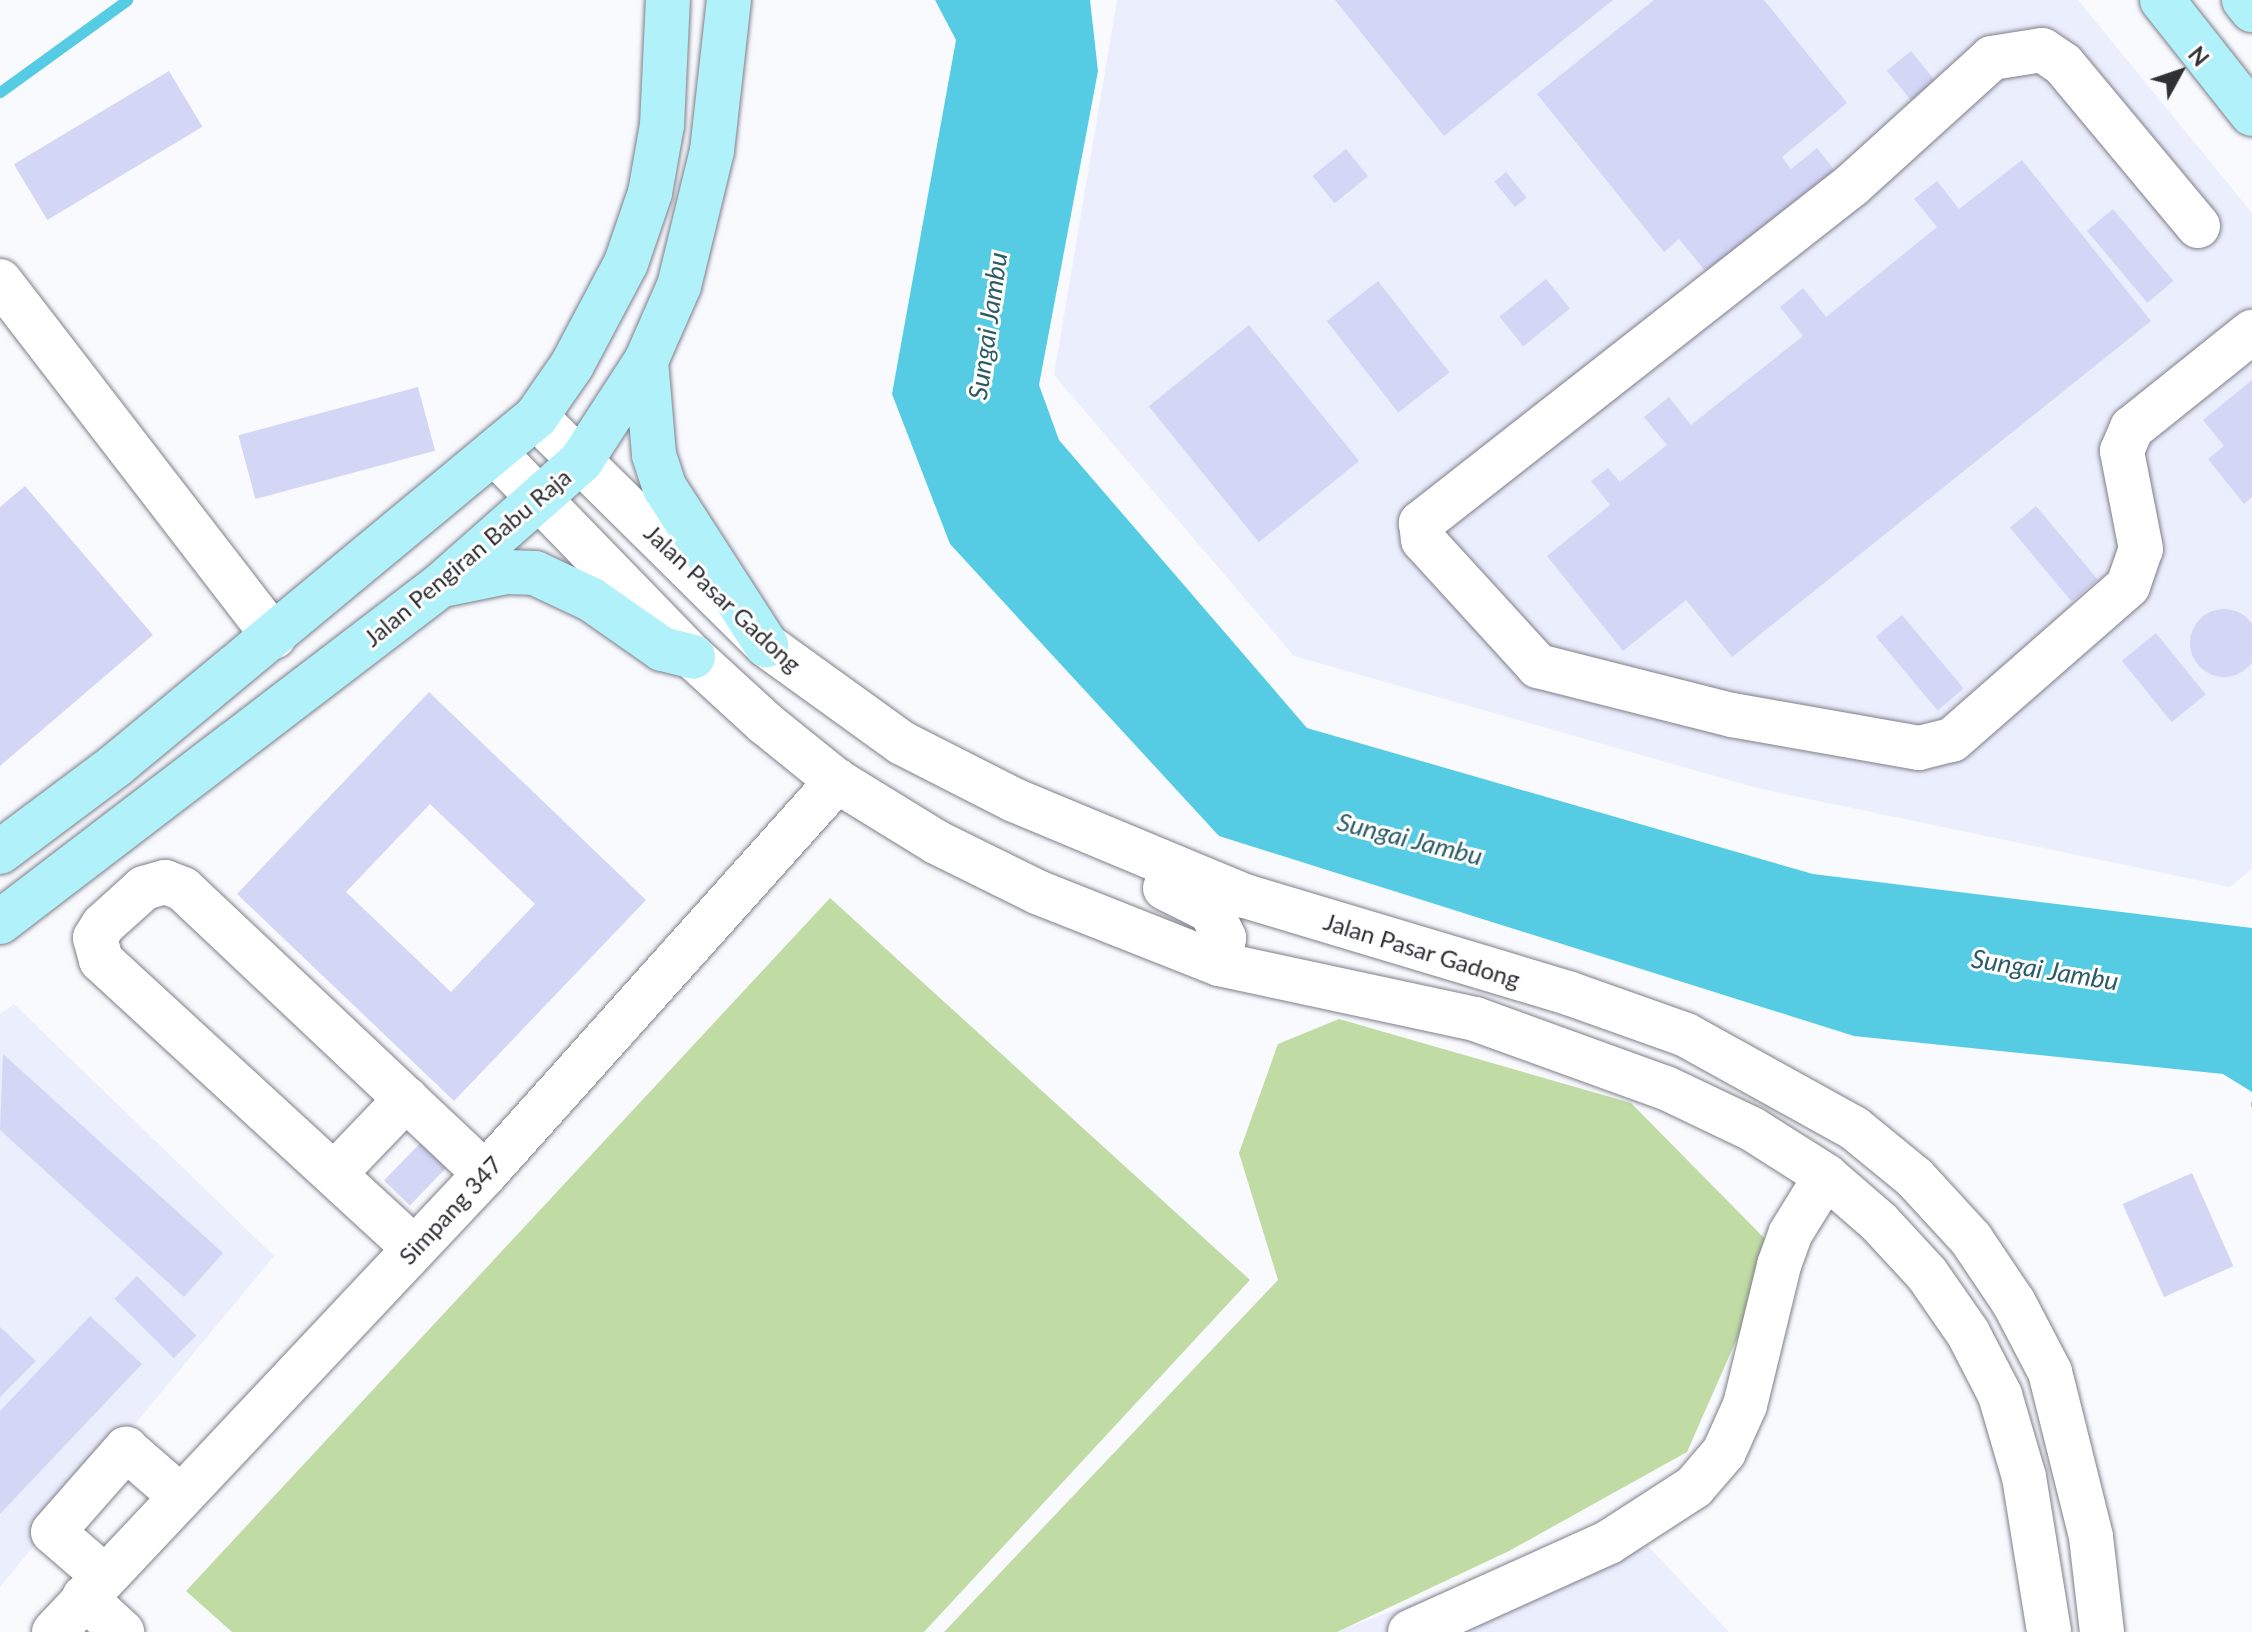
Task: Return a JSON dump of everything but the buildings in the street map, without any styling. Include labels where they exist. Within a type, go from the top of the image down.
[{"type":"main road","points":[[0,852],[274,637],[496,454],[536,417],[572,365],[626,263],[650,193],[662,125],[668,0]]},
{"type":"main road","name":"Jalan Pengiran Babu Raja","points":[[0,922],[441,585],[541,501],[581,461],[646,361],[679,286],[699,221],[729,0]]},
{"type":"main road","points":[[2162,0],[2252,114]]},
{"type":"main road","points":[[2244,0],[2252,10]]},
{"type":"main road","points":[[646,361],[654,455],[665,488],[766,645]]},
{"type":"main road","points":[[441,585],[507,572],[535,573],[592,600],[662,649],[693,657]]},
{"type":"street","points":[[2198,226],[2063,64],[2042,50],[1992,58],[1852,185],[1421,523],[1423,540],[1538,666],[1732,715],[1919,748],[1952,740],[2128,586],[2141,549],[2122,451],[2132,428],[2252,332]]},
{"type":"street","points":[[0,281],[274,637]]},
{"type":"street","name":"Jalan Pasar Gadong","points":[[536,417],[766,645],[902,743],[1014,800],[1192,876],[1571,994],[1686,1035],[1854,1128],[1915,1178],[1971,1239],[2050,1372],[2091,1537],[2102,1632]]},
{"type":"street","name":"Jalan Pasar Gadong","points":[[496,454],[693,657],[837,781],[936,842],[1037,892],[1219,964],[1475,1019],[1666,1088],[1752,1129],[1826,1176],[1879,1222],[1927,1274],[1968,1333],[2000,1395],[2024,1477],[2049,1632]]},
{"type":"street","points":[[902,743],[956,791],[1079,855],[1211,911],[1224,938],[1219,964]]},
{"type":"street","name":"Simpang 347","points":[[54,1632],[485,1174],[837,781]]},
{"type":"street","points":[[414,1248],[101,960],[95,938],[103,925],[144,888],[165,882],[183,889],[485,1174]]},
{"type":"street","points":[[335,1173],[406,1099]]},
{"type":"street","points":[[1410,1632],[1609,1542],[1694,1487],[1724,1452],[1745,1405],[1779,1265],[1790,1234],[1826,1176]]},
{"type":"street","points":[[122,1632],[94,1587],[53,1532],[126,1449],[180,1496]]},
{"type":"shaded area","points":[[1117,0],[2078,0],[2252,213],[2252,869],[2230,887],[1757,788],[1294,656],[1054,375]]},
{"type":"shaded area","points":[[14,1004],[274,1256],[0,1587],[0,1014]]},
{"type":"shaded area","points":[[1628,1525],[1729,1632],[1335,1632]]},
{"type":"green space","points":[[830,898],[1250,1280],[924,1632],[232,1632],[186,1591]]},
{"type":"green space","points":[[1339,1019],[1631,1103],[1776,1250],[1687,1452],[1509,1551],[1337,1632],[944,1632],[1278,1280],[1239,1153],[1278,1044]]},
{"type":"water","name":"Sungai Jambu","points":[[935,0],[1090,0],[1098,71],[1039,385],[1059,440],[1307,728],[1813,874],[2252,928],[2252,1092],[2223,1074],[1854,1036],[1219,836],[950,544],[892,394],[956,40]]},
{"type":"waterway","points":[[0,92],[127,0]]}]
